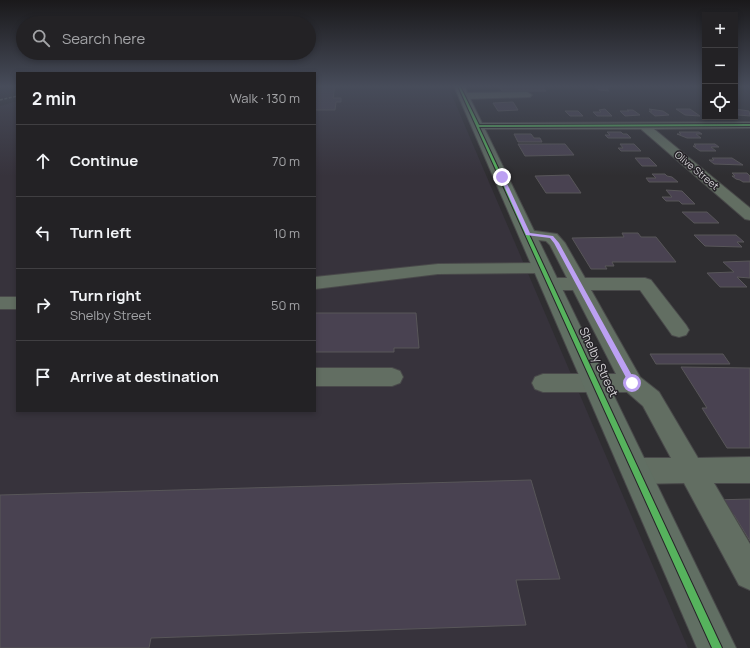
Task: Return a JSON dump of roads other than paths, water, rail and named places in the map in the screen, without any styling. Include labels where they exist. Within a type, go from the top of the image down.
[{"type":"main road","name":"Shelby Street","points":[[474,116],[717,648]]},
{"type":"street","name":"Olive Street","points":[[643,125],[750,216]]},
{"type":"street","points":[[478,126],[750,125]]},
{"type":"street","points":[[528,235],[551,237],[557,243],[632,383],[651,399],[750,574]]},
{"type":"street","points":[[316,283],[438,268],[547,276],[579,284],[645,284],[679,330]]},
{"type":"street","points":[[0,303],[16,303]]},
{"type":"street","points":[[316,377],[392,377]]},
{"type":"street","points":[[543,383],[632,383]]},
{"type":"street","points":[[636,471],[750,470]]}]
